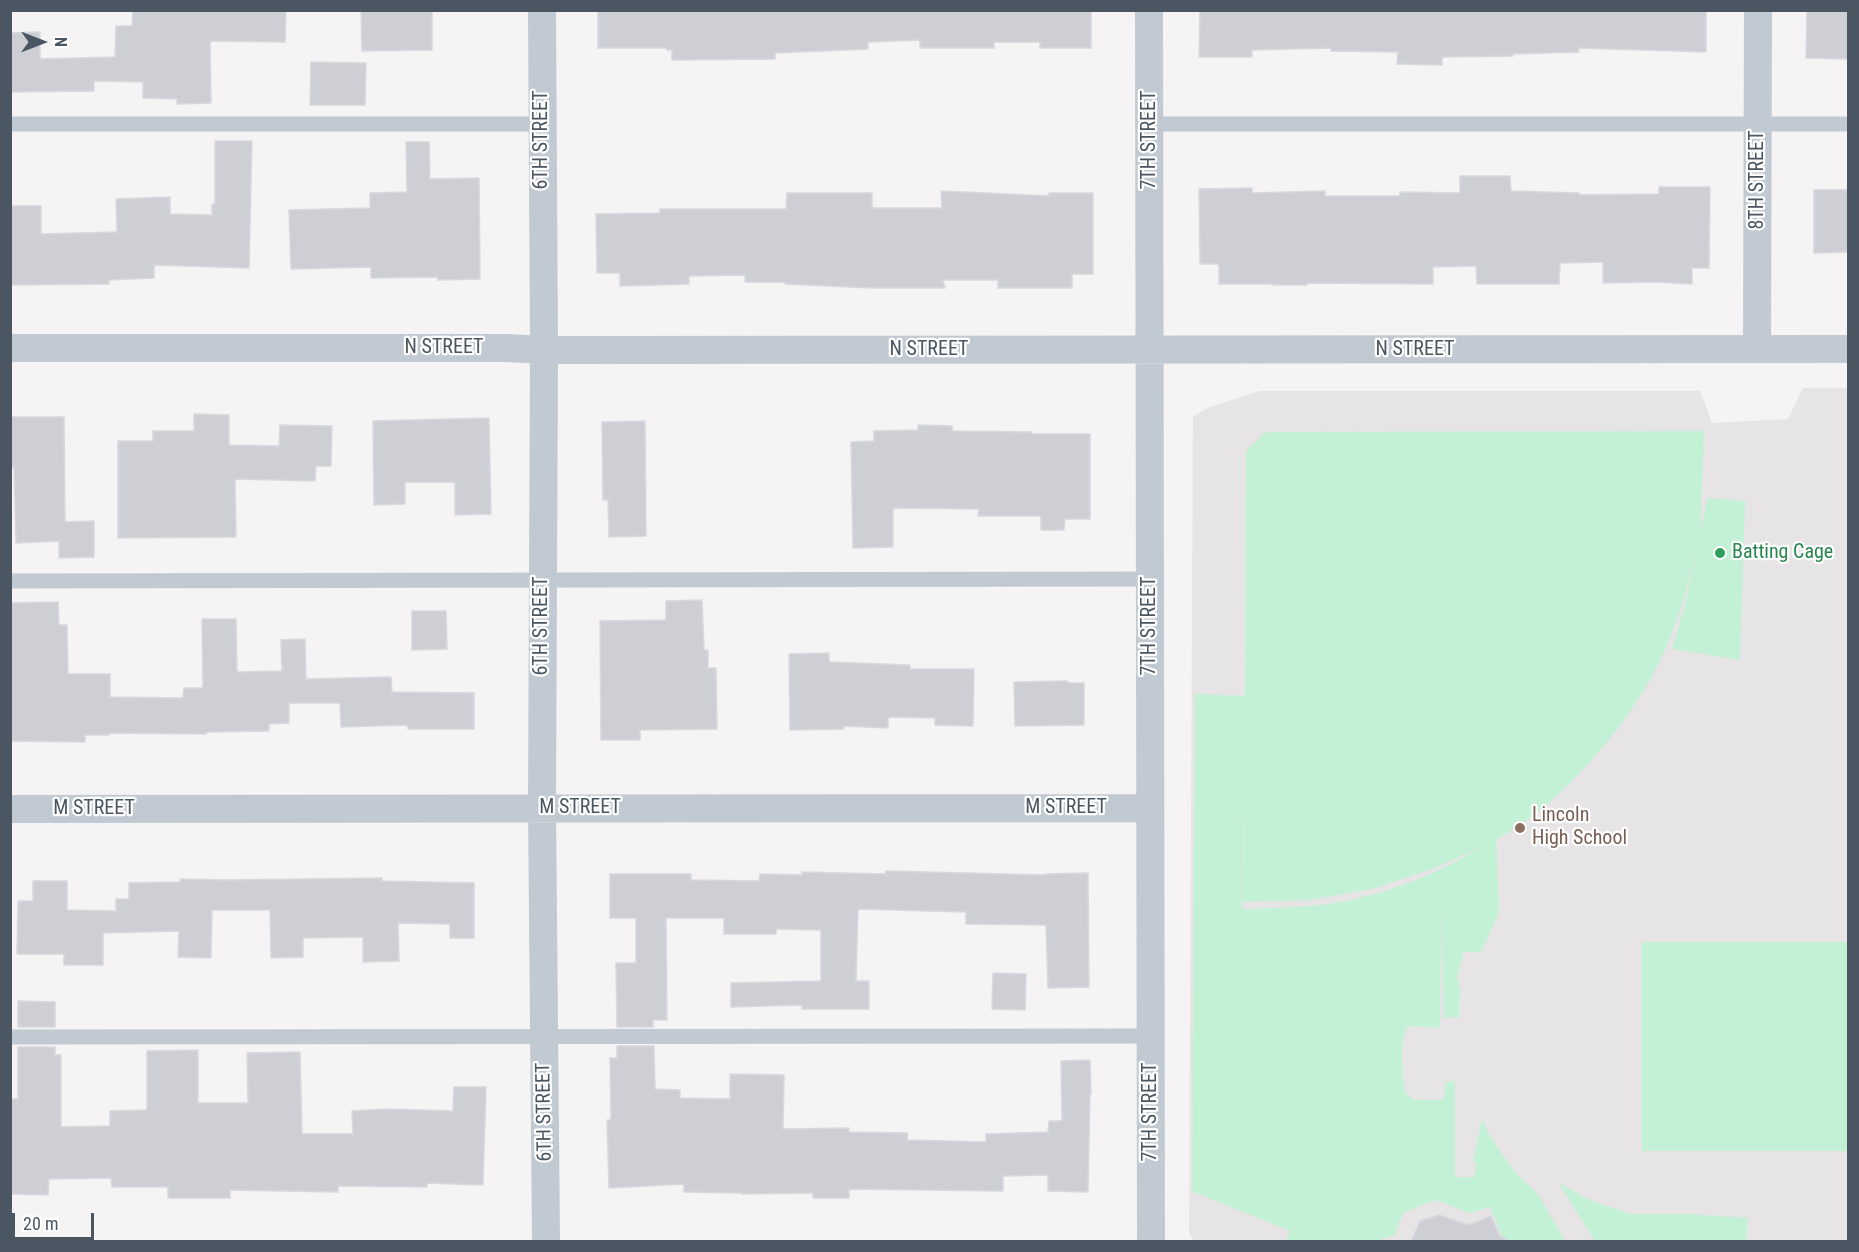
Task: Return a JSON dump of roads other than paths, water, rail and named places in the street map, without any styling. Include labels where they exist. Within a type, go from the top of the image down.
[{"type":"street","name":"6TH STREET","points":[[542,10],[544,350],[542,808],[546,1242]]},
{"type":"street","name":"7TH STREET","points":[[1149,10],[1151,1242]]},
{"type":"street","name":"8TH STREET","points":[[1757,349],[1758,10]]},
{"type":"street","name":"N STREET","points":[[10,348],[1848,349]]},
{"type":"street","name":"M STREET","points":[[10,809],[1150,808]]},
{"type":"lane","points":[[10,124],[542,124]]},
{"type":"lane","points":[[1149,124],[1848,124]]},
{"type":"lane","points":[[10,581],[1150,579]]},
{"type":"lane","points":[[10,1037],[1150,1036]]},
{"type":"place","name":"Batting Cage","points":[[1720,553]]},
{"type":"place","name":"Lincoln High School","points":[[1520,828]]}]
